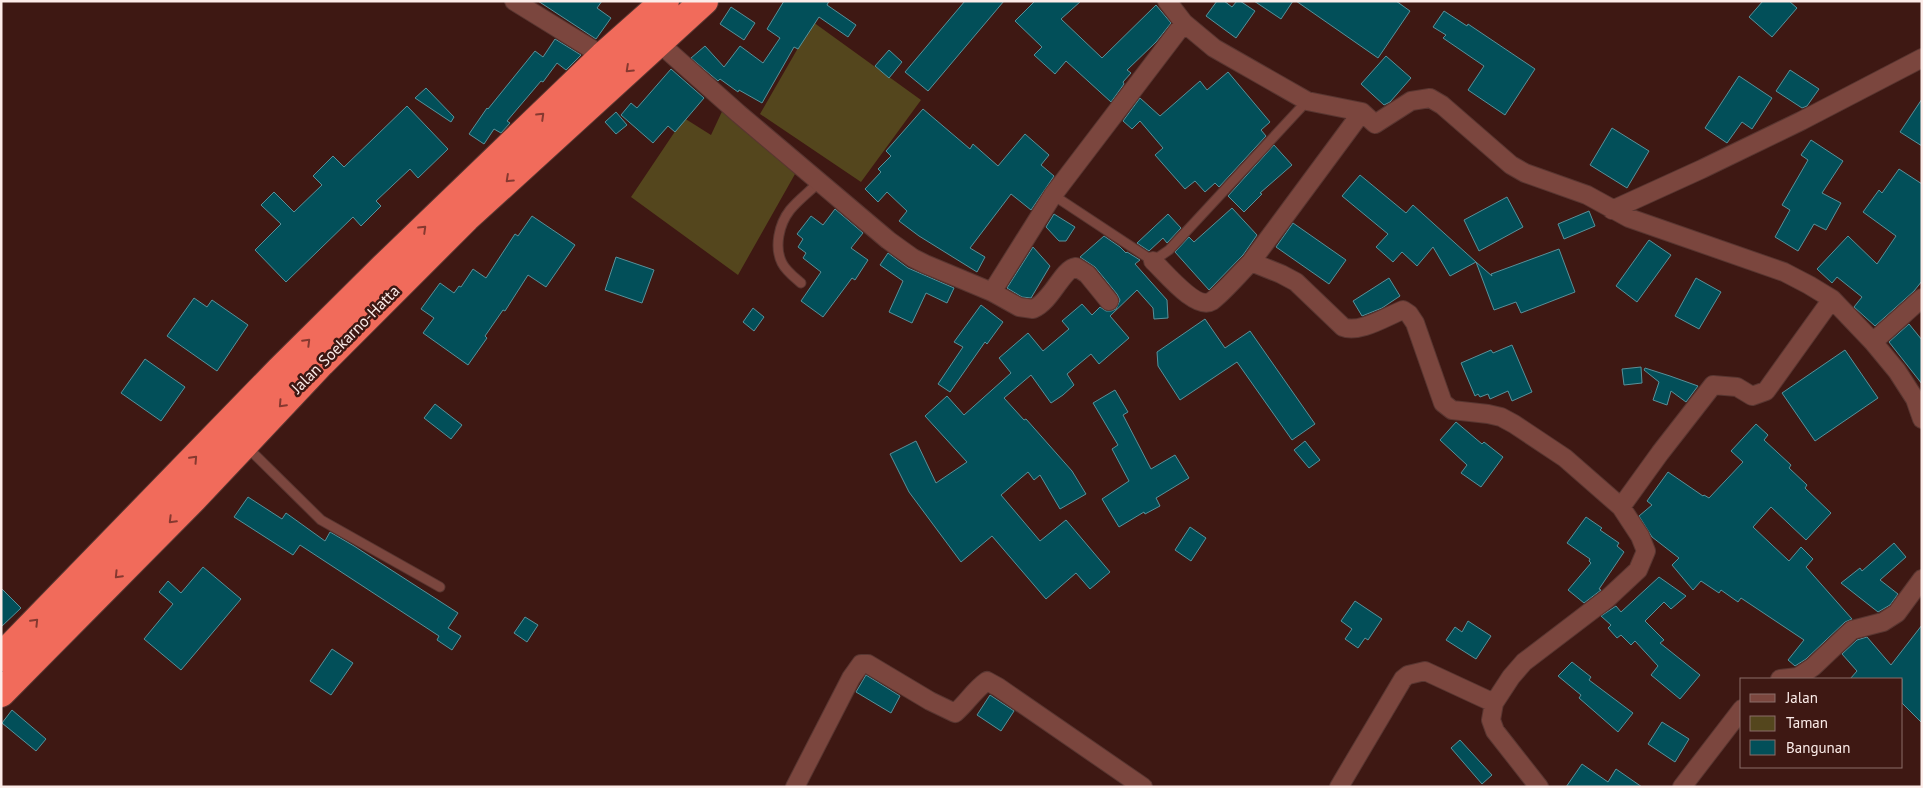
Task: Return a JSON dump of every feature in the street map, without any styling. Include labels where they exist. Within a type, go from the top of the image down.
[{"type":"highway","name":"Jalan Soekarno-Hatta","points":[[1,657],[280,370],[603,56],[665,1]]},
{"type":"highway","name":"Jalan Soekarno-Hatta","points":[[1,693],[191,500],[321,362],[466,218],[704,1]]},
{"type":"street","points":[[514,1],[603,56]]},
{"type":"street","points":[[1167,1],[1184,23],[1214,48],[1307,101],[1362,112],[1375,124],[1411,101],[1430,98],[1442,105],[1512,165],[1525,173],[1587,195],[1629,218],[1784,272],[1832,299],[1873,342],[1897,372],[1915,399],[1922,419]]},
{"type":"street","points":[[992,292],[1053,195],[1184,23]]},
{"type":"street","points":[[658,42],[818,183],[913,258],[992,292],[1019,307],[1033,309],[1046,300],[1071,268],[1076,267],[1087,274],[1109,302]]},
{"type":"street","points":[[1612,210],[1801,121],[1922,58]]},
{"type":"street","points":[[1154,261],[1190,297],[1202,304],[1211,302],[1252,262],[1362,112]]},
{"type":"street","points":[[1252,262],[1296,282],[1343,327],[1350,330],[1358,329],[1403,310],[1409,314],[1415,323],[1444,403],[1452,410],[1501,417],[1565,458],[1621,507],[1640,536],[1646,551],[1638,570],[1608,598],[1524,662],[1494,702],[1491,720],[1495,731],[1538,787]]},
{"type":"street","points":[[1873,342],[1922,298]]},
{"type":"street","points":[[1621,507],[1713,385],[1737,387],[1752,396],[1766,391],[1832,299]]},
{"type":"street","points":[[1789,678],[1798,677],[1813,667],[1852,630],[1883,622],[1897,613],[1922,579]]},
{"type":"street","points":[[795,787],[851,678],[861,664],[868,664],[930,701],[955,713],[968,701],[976,689],[987,681],[1143,787]]},
{"type":"street","points":[[1339,787],[1403,679],[1408,675],[1425,671],[1494,702]]},
{"type":"street","points":[[1692,782],[1740,712]]},
{"type":"lane","points":[[1053,195],[1154,261],[1169,250],[1307,101]]},
{"type":"lane","points":[[801,283],[787,270],[781,261],[778,247],[779,234],[790,210],[818,183]]},
{"type":"lane","points":[[244,444],[321,520],[440,587]]},
{"type":"green space","points":[[813,22],[921,100],[861,182],[760,114]]},
{"type":"green space","points":[[726,103],[799,167],[738,275],[631,197],[684,118],[711,135]]},
{"type":"building","points":[[538,1],[602,1],[597,8],[611,18],[596,39]]},
{"type":"building","points":[[784,1],[829,1],[827,5],[856,25],[848,37],[819,17],[798,49],[794,47],[762,103],[739,90],[738,92],[720,79],[718,81],[691,58],[705,46],[724,67],[740,46],[763,63],[780,38],[767,29]]},
{"type":"building","points":[[965,1],[1004,1],[928,91],[905,72]]},
{"type":"building","points":[[1035,1],[1081,1],[1061,19],[1102,58],[1156,5],[1171,23],[1156,42],[1127,70],[1131,73],[1111,102],[1066,61],[1055,74],[1034,55],[1042,47],[1015,21]]},
{"type":"building","points":[[1217,1],[1224,1],[1232,7],[1237,1],[1240,1],[1255,11],[1236,38],[1206,16]]},
{"type":"building","points":[[1254,1],[1293,1],[1281,19]]},
{"type":"building","points":[[1296,1],[1396,1],[1410,11],[1378,58]]},
{"type":"building","points":[[1763,1],[1789,1],[1797,8],[1772,37],[1749,17]]},
{"type":"building","points":[[731,7],[755,23],[744,40],[720,24]]},
{"type":"building","points":[[1444,11],[1467,26],[1468,24],[1535,69],[1505,115],[1468,90],[1484,66],[1443,38],[1446,35],[1433,27]]},
{"type":"building","points":[[555,39],[581,55],[566,70],[557,63],[543,82],[541,81],[507,121],[510,123],[501,133],[494,129],[484,144],[469,134],[487,108],[535,51],[543,57]]},
{"type":"building","points":[[889,50],[902,62],[889,78],[875,66]]},
{"type":"building","points":[[1386,56],[1411,78],[1390,102],[1384,105],[1361,84]]},
{"type":"building","points":[[671,69],[704,98],[675,132],[668,126],[653,143],[621,115],[631,103],[637,108]]},
{"type":"building","points":[[1790,70],[1819,89],[1807,106],[1802,108],[1776,91]]},
{"type":"building","points":[[1228,72],[1270,122],[1261,130],[1266,136],[1219,187],[1215,183],[1205,192],[1195,181],[1185,189],[1155,155],[1163,148],[1140,121],[1132,129],[1123,121],[1140,98],[1160,116],[1200,81],[1207,90]]},
{"type":"building","points":[[1739,76],[1772,98],[1752,129],[1742,122],[1727,143],[1705,128]]},
{"type":"building","points":[[426,88],[454,117],[451,122],[415,98]]},
{"type":"building","points":[[1922,99],[1922,146],[1900,132]]},
{"type":"building","points":[[407,106],[448,149],[418,178],[410,169],[376,201],[381,206],[361,226],[353,217],[286,282],[255,250],[281,224],[261,205],[274,192],[294,212],[322,185],[313,176],[333,156],[344,167]]},
{"type":"building","points":[[923,109],[970,149],[973,144],[998,166],[1025,134],[1049,155],[1041,165],[1054,176],[1031,210],[1011,194],[970,248],[985,257],[977,272],[919,236],[899,221],[907,211],[887,192],[878,202],[865,189],[881,172],[878,169],[891,156],[886,151]]},
{"type":"building","points":[[616,112],[627,125],[616,134],[605,122]]},
{"type":"building","points":[[1612,128],[1649,151],[1627,188],[1590,165]]},
{"type":"building","points":[[1811,140],[1843,161],[1822,193],[1841,203],[1826,230],[1814,224],[1798,251],[1775,237],[1790,210],[1782,205],[1808,160],[1801,155]]},
{"type":"building","points":[[1274,145],[1292,165],[1260,193],[1262,194],[1244,212],[1228,196]]},
{"type":"building","points":[[1899,169],[1922,184],[1922,281],[1914,291],[1875,326],[1854,307],[1862,297],[1837,277],[1832,283],[1817,269],[1848,236],[1877,264],[1896,236],[1863,212],[1879,190],[1882,193]]},
{"type":"building","points":[[1360,175],[1406,213],[1413,205],[1476,262],[1450,276],[1433,247],[1417,266],[1402,252],[1393,262],[1376,247],[1388,234],[1342,196]]},
{"type":"building","points":[[1507,197],[1523,227],[1479,251],[1464,220]]},
{"type":"building","points":[[1232,208],[1257,235],[1243,255],[1209,290],[1175,252],[1189,237],[1194,242]]},
{"type":"building","points":[[835,209],[863,233],[851,248],[868,260],[855,280],[852,278],[823,317],[801,301],[821,272],[803,258],[806,253],[798,247],[803,239],[797,234],[811,216],[823,225]]},
{"type":"building","points":[[1589,211],[1595,226],[1564,239],[1558,224]]},
{"type":"building","points":[[1054,214],[1075,227],[1066,241],[1059,241],[1046,227]]},
{"type":"building","points":[[1168,214],[1181,228],[1167,243],[1163,238],[1149,251],[1137,243]]},
{"type":"building","points":[[532,216],[575,245],[546,287],[528,275],[505,311],[503,310],[485,336],[487,338],[468,365],[423,333],[434,318],[421,309],[440,283],[454,293],[459,286],[461,287],[473,269],[486,278],[515,234],[518,236]]},
{"type":"building","points":[[1293,223],[1346,260],[1329,284],[1276,247]]},
{"type":"building","points":[[1104,236],[1126,253],[1140,260],[1135,264],[1167,300],[1168,318],[1154,319],[1153,308],[1137,290],[1110,316],[1129,338],[1099,364],[1091,354],[1067,374],[1074,385],[1063,395],[1051,403],[1031,375],[1004,398],[1024,420],[1026,419],[1072,471],[1086,494],[1060,509],[1040,475],[1034,480],[1028,472],[1001,495],[1040,541],[1066,520],[1110,572],[1090,589],[1076,573],[1046,599],[992,536],[961,562],[909,492],[890,454],[916,441],[936,483],[967,462],[925,416],[947,396],[964,415],[1011,373],[999,358],[1028,333],[1043,351],[1069,329],[1062,321],[1082,304],[1092,315],[1100,307],[1106,311],[1116,309],[1120,300],[1117,294],[1095,267],[1080,257]]},
{"type":"building","points":[[1649,240],[1671,255],[1637,302],[1616,286]]},
{"type":"building","points":[[1033,247],[1050,266],[1031,298],[1022,297],[1007,288]]},
{"type":"building","points":[[1559,249],[1575,292],[1521,313],[1516,302],[1494,310],[1476,262],[1492,276],[1491,274]]},
{"type":"building","points":[[888,253],[908,268],[954,288],[947,303],[926,293],[912,323],[889,312],[903,281],[880,265]]},
{"type":"building","points":[[616,257],[654,270],[642,303],[605,290]]},
{"type":"building","points":[[1389,278],[1400,296],[1382,308],[1362,316],[1353,301]]},
{"type":"building","points":[[1696,278],[1721,292],[1699,329],[1675,316]]},
{"type":"building","points":[[194,298],[207,307],[212,300],[248,325],[217,371],[167,336]]},
{"type":"building","points":[[981,305],[1003,322],[987,344],[985,342],[950,392],[938,384],[963,347],[954,342]]},
{"type":"building","points":[[753,308],[764,317],[754,331],[743,322]]},
{"type":"building","points":[[1205,319],[1225,348],[1250,331],[1315,424],[1292,440],[1237,362],[1180,400],[1158,366],[1157,352]]},
{"type":"building","points":[[1909,324],[1922,340],[1922,384],[1889,342]]},
{"type":"building","points":[[1512,345],[1532,392],[1512,401],[1508,391],[1490,399],[1488,394],[1480,397],[1478,394],[1475,396],[1461,363],[1491,350],[1493,353]]},
{"type":"building","points":[[1845,350],[1878,398],[1815,441],[1782,393]]},
{"type":"building","points":[[145,359],[185,387],[161,421],[121,393]]},
{"type":"building","points":[[1641,367],[1642,383],[1624,385],[1622,369]]},
{"type":"building","points":[[1645,368],[1698,386],[1686,402],[1671,391],[1667,405],[1653,400],[1659,382],[1644,370]]},
{"type":"building","points":[[1115,390],[1128,412],[1123,415],[1151,469],[1175,455],[1189,478],[1156,498],[1160,506],[1145,514],[1144,512],[1119,527],[1102,499],[1129,481],[1112,449],[1118,445],[1093,403]]},
{"type":"building","points":[[435,404],[462,425],[451,439],[424,418]]},
{"type":"building","points":[[1456,422],[1482,444],[1484,442],[1503,457],[1481,487],[1461,473],[1467,465],[1440,440]]},
{"type":"building","points":[[1756,424],[1768,435],[1764,440],[1791,465],[1789,468],[1807,485],[1805,488],[1831,513],[1806,540],[1771,507],[1753,527],[1789,561],[1801,547],[1813,559],[1806,567],[1852,619],[1845,622],[1806,659],[1795,666],[1788,660],[1804,640],[1741,598],[1738,602],[1721,590],[1719,593],[1701,581],[1693,590],[1672,565],[1679,558],[1652,537],[1639,516],[1652,505],[1647,501],[1668,472],[1703,496],[1709,498],[1743,462],[1731,451]]},
{"type":"building","points":[[1305,441],[1320,460],[1309,468],[1294,450]]},
{"type":"building","points":[[248,497],[282,519],[286,513],[325,541],[330,532],[458,613],[448,628],[461,636],[452,650],[437,640],[439,636],[300,545],[293,555],[234,517]]},
{"type":"building","points":[[1586,517],[1602,528],[1600,530],[1619,543],[1617,546],[1624,552],[1599,589],[1601,590],[1584,603],[1568,590],[1591,563],[1590,559],[1567,543]]},
{"type":"building","points":[[1190,527],[1206,538],[1191,561],[1175,550]]},
{"type":"building","points":[[1894,543],[1906,557],[1880,580],[1898,594],[1890,605],[1878,612],[1841,583],[1860,568],[1862,571]]},
{"type":"building","points":[[203,567],[241,599],[181,670],[144,639],[173,604],[159,592],[168,581],[181,593]]},
{"type":"building","points":[[1659,577],[1686,596],[1671,609],[1664,602],[1645,621],[1664,640],[1660,643],[1700,675],[1680,699],[1651,675],[1658,666],[1635,641],[1631,645],[1621,635],[1617,638],[1608,628],[1611,625],[1601,616],[1616,606],[1621,612]]},
{"type":"building","points":[[1,588],[21,608],[1,627]]},
{"type":"building","points":[[1355,601],[1382,619],[1368,640],[1365,638],[1358,648],[1345,639],[1352,629],[1341,621]]},
{"type":"building","points":[[525,617],[538,625],[527,642],[514,633]]},
{"type":"building","points":[[1468,621],[1491,636],[1476,659],[1446,640],[1455,627],[1462,632]]},
{"type":"building","points":[[1922,625],[1922,723],[1903,704],[1903,678],[1851,678],[1857,671],[1842,654],[1857,640],[1867,637],[1891,665]]},
{"type":"building","points":[[332,649],[353,663],[331,695],[310,681]]},
{"type":"building","points":[[1572,662],[1591,677],[1589,680],[1633,713],[1618,732],[1579,698],[1581,695],[1558,676]]},
{"type":"building","points":[[866,675],[900,696],[891,713],[856,692]]},
{"type":"building","points":[[990,695],[1014,711],[1001,731],[977,715]]},
{"type":"building","points":[[12,710],[46,739],[36,751],[2,723]]},
{"type":"building","points":[[1662,722],[1689,739],[1675,762],[1648,744]]},
{"type":"building","points":[[1460,740],[1492,775],[1482,784],[1451,748]]},
{"type":"building","points":[[1582,764],[1608,782],[1616,769],[1642,787],[1566,787]]}]
